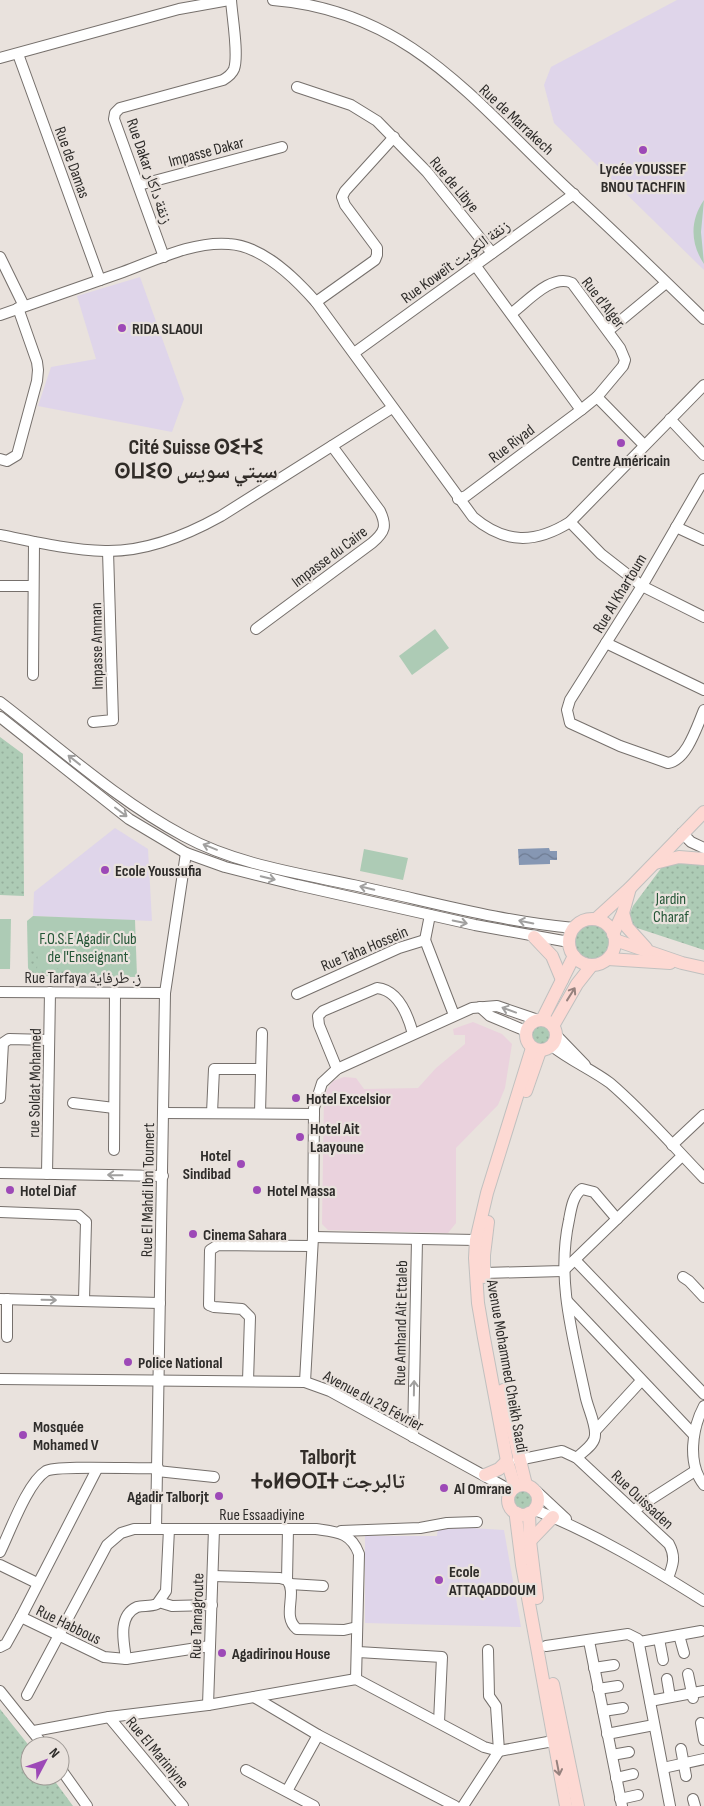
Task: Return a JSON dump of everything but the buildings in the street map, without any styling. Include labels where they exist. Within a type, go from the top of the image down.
[{"type":"main road","points":[[596,919],[630,888],[704,812]]},
{"type":"main road","points":[[652,864],[679,857],[704,859]]},
{"type":"main road","points":[[608,958],[613,950],[614,937],[630,888]]},
{"type":"main road","points":[[623,913],[627,927],[649,951]]},
{"type":"main road","points":[[682,964],[614,937],[605,923],[596,919],[584,920],[574,928],[569,942],[574,956],[582,962],[592,965],[608,958],[682,964],[704,968]]},
{"type":"main road","points":[[534,937],[552,956],[562,980]]},
{"type":"main road","name":"Avenue Mohammed Cheikh Saadi","points":[[513,1461],[491,1332],[484,1273],[485,1242],[489,1214],[562,980],[574,956]]},
{"type":"main road","name":"Avenue Mohammed Cheikh Saadi","points":[[527,1512],[509,1503],[522,1489],[513,1461],[478,1303],[476,1240],[487,1193],[545,1035],[577,984],[592,965]]},
{"type":"main road","points":[[531,1024],[545,1035],[526,1040],[526,1031],[531,1024]]},
{"type":"main road","points":[[486,1475],[513,1461]]},
{"type":"main road","points":[[522,1489],[538,1498],[527,1512],[516,1517],[522,1565],[566,1806]]},
{"type":"main road","points":[[527,1512],[535,1591],[578,1806]]},
{"type":"main road","points":[[530,1541],[553,1517]]},
{"type":"street","points":[[0,58],[178,8],[230,0]]},
{"type":"street","name":"Rue Dakar زنقة داكار","points":[[164,257],[114,119],[115,113],[120,108],[223,80],[230,75],[234,69],[235,58],[230,0]]},
{"type":"street","name":"Rue de Marrakech","points":[[273,0],[315,6],[344,13],[398,37],[425,55],[443,69],[704,319]]},
{"type":"street","name":"Rue de Damas","points":[[18,54],[100,280]]},
{"type":"street","name":"Rue de Libye","points":[[297,87],[351,105],[377,121],[427,172],[492,253]]},
{"type":"street","points":[[316,302],[374,260],[377,255],[377,248],[345,205],[342,197],[345,191],[394,137]]},
{"type":"street","name":"Impasse Dakar","points":[[138,184],[282,147]]},
{"type":"street","name":"Rue Koweït زنقة الكويت","points":[[354,353],[574,194]]},
{"type":"street","points":[[0,315],[164,257],[209,245],[230,244],[242,247],[272,260],[294,278],[316,302],[473,517],[486,528],[498,534],[516,538],[554,532],[570,522],[704,385]]},
{"type":"street","points":[[0,257],[21,307],[37,362],[38,381],[17,454],[7,461],[0,459]]},
{"type":"street","points":[[475,265],[512,313],[581,410]]},
{"type":"street","name":"Rue d'Alger","points":[[512,313],[550,285],[566,280],[572,284],[620,348],[624,364],[597,397],[581,410]]},
{"type":"street","points":[[608,332],[666,283]]},
{"type":"street","points":[[597,397],[644,445]]},
{"type":"street","points":[[0,535],[34,542],[108,551],[152,544],[202,527],[392,408]]},
{"type":"street","name":"Rue Riyad","points":[[458,499],[466,496],[581,410]]},
{"type":"street","points":[[670,419],[704,455]]},
{"type":"street","name":"Impasse du Caire","points":[[256,629],[372,543],[385,528],[385,522],[380,511],[332,446]]},
{"type":"street","name":"Rue Al Khartoum","points":[[704,479],[642,586],[570,700],[567,710],[570,723],[620,746],[668,763],[679,757],[704,710]]},
{"type":"street","points":[[570,522],[601,554],[642,586],[704,617]]},
{"type":"street","points":[[676,527],[704,540]]},
{"type":"street","points":[[33,675],[34,542]]},
{"type":"street","name":"Impasse Amman","points":[[93,722],[113,720],[108,551]]},
{"type":"street","points":[[0,586],[34,586]]},
{"type":"street","points":[[606,643],[704,690]]},
{"type":"street","points":[[0,702],[154,819],[186,837],[228,855],[298,873],[529,923],[574,928]]},
{"type":"street","points":[[0,717],[129,819],[186,853],[225,867],[297,885],[534,937],[569,942]]},
{"type":"street","points":[[682,833],[691,842],[704,848]]},
{"type":"street","name":"Rue El Mahdi Ibn Toumert","points":[[156,1529],[165,993],[186,853]]},
{"type":"street","points":[[425,940],[430,915]]},
{"type":"street","name":"Rue Taha Hossein","points":[[296,994],[400,948],[425,940],[454,1015]]},
{"type":"street","points":[[337,1069],[319,1026],[318,1016],[323,1011],[377,988],[384,989],[394,994],[413,1034]]},
{"type":"street","name":"Rue Tarfaya ز. طرفاية","points":[[0,992],[165,993]]},
{"type":"street","name":"rue Soldat Mohamed","points":[[47,1174],[50,992]]},
{"type":"street","points":[[114,1150],[115,993]]},
{"type":"street","points":[[305,1382],[312,1241],[314,1114],[322,1083],[337,1069],[454,1015],[480,1007],[497,1006],[545,1035],[572,1061],[586,1066],[632,1103],[704,1178]]},
{"type":"street","points":[[480,1007],[490,1016],[526,1031]]},
{"type":"street","points":[[260,1113],[262,1033]]},
{"type":"street","points":[[0,1098],[2,1044],[9,1039],[50,1040]]},
{"type":"street","points":[[212,1113],[214,1070],[261,1069]]},
{"type":"street","points":[[73,1103],[114,1108]]},
{"type":"street","points":[[163,1113],[314,1114]]},
{"type":"street","points":[[672,1145],[704,1115]]},
{"type":"street","points":[[484,1273],[563,1271],[682,1156]]},
{"type":"street","points":[[0,1173],[163,1176]]},
{"type":"street","points":[[513,1461],[554,1451],[573,1456],[594,1441],[595,1431],[587,1406],[566,1300],[563,1271],[567,1228],[574,1200],[579,1191],[586,1188],[594,1192],[617,1219]]},
{"type":"street","points":[[0,1212],[78,1215],[84,1218],[86,1227],[84,1300]]},
{"type":"street","name":"Rue Amhand Ait Ettaleb","points":[[413,1437],[416,1240]]},
{"type":"street","points":[[248,1381],[250,1317],[242,1309],[214,1307],[209,1304],[210,1250],[216,1246],[312,1241],[476,1240]]},
{"type":"street","points":[[575,1260],[704,1394]]},
{"type":"street","points":[[682,1277],[689,1281],[704,1297]]},
{"type":"street","points":[[7,1337],[3,1299],[160,1303]]},
{"type":"street","points":[[566,1300],[694,1435]]},
{"type":"street","name":"Avenue du 29 Février","points":[[0,1378],[305,1382],[330,1391],[486,1475],[522,1489],[578,1530]]},
{"type":"street","points":[[595,1431],[641,1381]]},
{"type":"street","points":[[704,1406],[694,1435],[696,1471],[704,1485]]},
{"type":"street","name":"Rue Ouissaden","points":[[573,1456],[669,1544],[673,1553],[673,1565],[668,1578]]},
{"type":"street","points":[[0,1552],[32,1487],[44,1472],[63,1467],[157,1469],[214,1477]]},
{"type":"street","name":"Rue Habbous","points":[[97,1469],[21,1617],[100,1656],[126,1659],[210,1646]]},
{"type":"street","points":[[634,1510],[696,1471]]},
{"type":"street","points":[[527,1512],[553,1517],[668,1578],[704,1601]]},
{"type":"street","name":"Rue Essaadiyine","points":[[27,1694],[107,1545],[121,1533],[128,1530],[316,1529],[340,1532],[478,1522]]},
{"type":"street","points":[[126,1659],[123,1623],[128,1615],[139,1606],[153,1606],[159,1602],[166,1591],[169,1529]]},
{"type":"street","name":"Rue Tamagroute","points":[[208,1705],[214,1529]]},
{"type":"street","points":[[288,1529],[289,1618],[297,1629],[344,1630],[357,1627]]},
{"type":"street","points":[[340,1532],[351,1538],[359,1554],[356,1679]]},
{"type":"street","points":[[0,1565],[37,1584]]},
{"type":"street","points":[[213,1576],[280,1578],[288,1582],[323,1586]]},
{"type":"street","points":[[159,1602],[172,1606],[212,1605]]},
{"type":"street","points":[[0,1647],[6,1644],[21,1617]]},
{"type":"street","points":[[640,1642],[700,1631]]},
{"type":"street","points":[[546,1646],[628,1634],[635,1636],[640,1642],[670,1806]]},
{"type":"street","points":[[679,1635],[684,1653]]},
{"type":"street","points":[[659,1639],[663,1660]]},
{"type":"street","points":[[589,1641],[621,1802],[638,1795]]},
{"type":"street","points":[[463,1806],[499,1751],[496,1706],[489,1696],[488,1650]]},
{"type":"street","points":[[358,1652],[442,1657],[439,1722]]},
{"type":"street","points":[[594,1668],[614,1665]]},
{"type":"street","points":[[688,1674],[692,1696]]},
{"type":"street","points":[[34,1731],[109,1717],[208,1705],[356,1679],[484,1747],[499,1751],[553,1741]]},
{"type":"street","points":[[667,1679],[670,1697]]},
{"type":"street","points":[[598,1689],[618,1686]]},
{"type":"street","points":[[0,1691],[37,1736]]},
{"type":"street","points":[[650,1701],[670,1697],[692,1696],[704,1691]]},
{"type":"street","points":[[254,1697],[318,1735],[455,1806]]},
{"type":"street","points":[[602,1711],[622,1708]]},
{"type":"street","name":"Rue El Mariniyne","points":[[109,1717],[183,1806]]},
{"type":"street","points":[[701,1723],[704,1740]]},
{"type":"street","points":[[607,1734],[654,1725]]},
{"type":"street","points":[[287,1791],[318,1735]]},
{"type":"street","points":[[681,1750],[686,1776]]},
{"type":"street","points":[[612,1755],[629,1752]]},
{"type":"street","points":[[663,1768],[704,1759]]},
{"type":"street","points":[[246,1770],[314,1806]]},
{"type":"street","points":[[616,1778],[633,1774]]},
{"type":"street","points":[[70,1783],[86,1806]]},
{"type":"shaded area","name":"Lycée YOUSSEF BNOU TACHFIN","points":[[677,0],[704,0],[704,270],[554,123],[544,85],[551,67]]},
{"type":"shaded area","name":"RIDA SLAOUI","points":[[140,277],[184,399],[172,432],[38,406],[51,367],[96,359],[77,296]]},
{"type":"shaded area","name":"Ecole Youssufia","points":[[115,828],[148,849],[152,921],[33,916],[34,892]]},
{"type":"shaded area","points":[[473,1022],[502,1034],[512,1044],[505,1088],[498,1105],[456,1148],[456,1223],[448,1233],[328,1230],[322,1224],[324,1094],[333,1081],[344,1077],[356,1078],[364,1089],[418,1088],[436,1068],[465,1044],[465,1035],[454,1035],[453,1029]]},
{"type":"shaded area","name":"Ecole ATTAQADDOUM","points":[[438,1526],[504,1530],[521,1627],[365,1623],[365,1536],[437,1536]]},
{"type":"green space","points":[[704,200],[701,232],[704,264],[699,256],[694,240],[694,224],[696,215]]},
{"type":"green space","points":[[435,629],[449,648],[412,675],[399,656]]},
{"type":"green space","points":[[0,737],[23,754],[24,896],[0,895]]},
{"type":"green space","points":[[364,849],[408,858],[403,880],[360,871]]},
{"type":"green space","name":"Jardin Charaf","points":[[675,863],[704,865],[704,950],[634,927],[629,916],[633,906],[662,867]]},
{"type":"green space","name":"F.O.S.E Agadir Club de l'Enseignant","points":[[33,916],[135,920],[137,977],[33,976],[28,968],[27,921]]},
{"type":"green space","points":[[0,919],[11,919],[10,969],[0,969]]},
{"type":"green space","points":[[592,924],[599,925],[605,929],[609,935],[609,949],[605,955],[599,959],[592,960],[585,959],[579,955],[575,949],[574,942],[575,935],[579,929],[585,925]]},
{"type":"green space","points":[[38,949],[37,970],[66,968],[65,975],[34,975],[29,967],[29,951]]},
{"type":"green space","points":[[541,1025],[549,1029],[553,1037],[549,1045],[541,1049],[533,1045],[529,1037],[533,1029]]},
{"type":"green space","points":[[523,1490],[530,1493],[533,1500],[530,1507],[523,1510],[516,1507],[513,1500],[516,1493]]},
{"type":"green space","points":[[0,1709],[21,1736],[20,1786],[58,1786],[73,1806],[0,1806]]},
{"type":"water","points":[[549,848],[550,851],[557,851],[557,860],[550,860],[550,864],[519,865],[518,849]]},
{"type":"place","name":"Lycée YOUSSEF BNOU TACHFIN","points":[[643,150]]},
{"type":"place","name":"RIDA SLAOUI","points":[[122,328]]},
{"type":"place","name":"Centre Américain","points":[[621,443]]},
{"type":"place","name":"Ecole Youssufia","points":[[105,870]]},
{"type":"place","name":"Hotel Excelsior","points":[[296,1098]]},
{"type":"place","name":"Hotel Ait Laayoune","points":[[300,1137]]},
{"type":"place","name":"Hotel Sindibad","points":[[241,1164]]},
{"type":"place","name":"Hotel Diaf","points":[[10,1190]]},
{"type":"place","name":"Hotel Massa","points":[[257,1190]]},
{"type":"place","name":"Cinema Sahara","points":[[193,1234]]},
{"type":"place","name":"Police National","points":[[128,1362]]},
{"type":"place","name":"Mosquée Mohamed V","points":[[23,1435]]},
{"type":"place","name":"Al Omrane","points":[[444,1488]]},
{"type":"place","name":"Agadir Talborjt","points":[[219,1496]]},
{"type":"place","name":"Ecole ATTAQADDOUM","points":[[439,1580]]},
{"type":"place","name":"Agadirinou House","points":[[222,1653]]},
{"type":"district","name":"Cité Suisse ⵙⵉⵜⵉ ⵙⵡⵉⵙ سيتي سويس","points":[[196,459]]},
{"type":"district","name":"Talborjt ⵜⴰⵍⴱⵔⵊⵜ تالبرجت","points":[[328,1469]]}]
